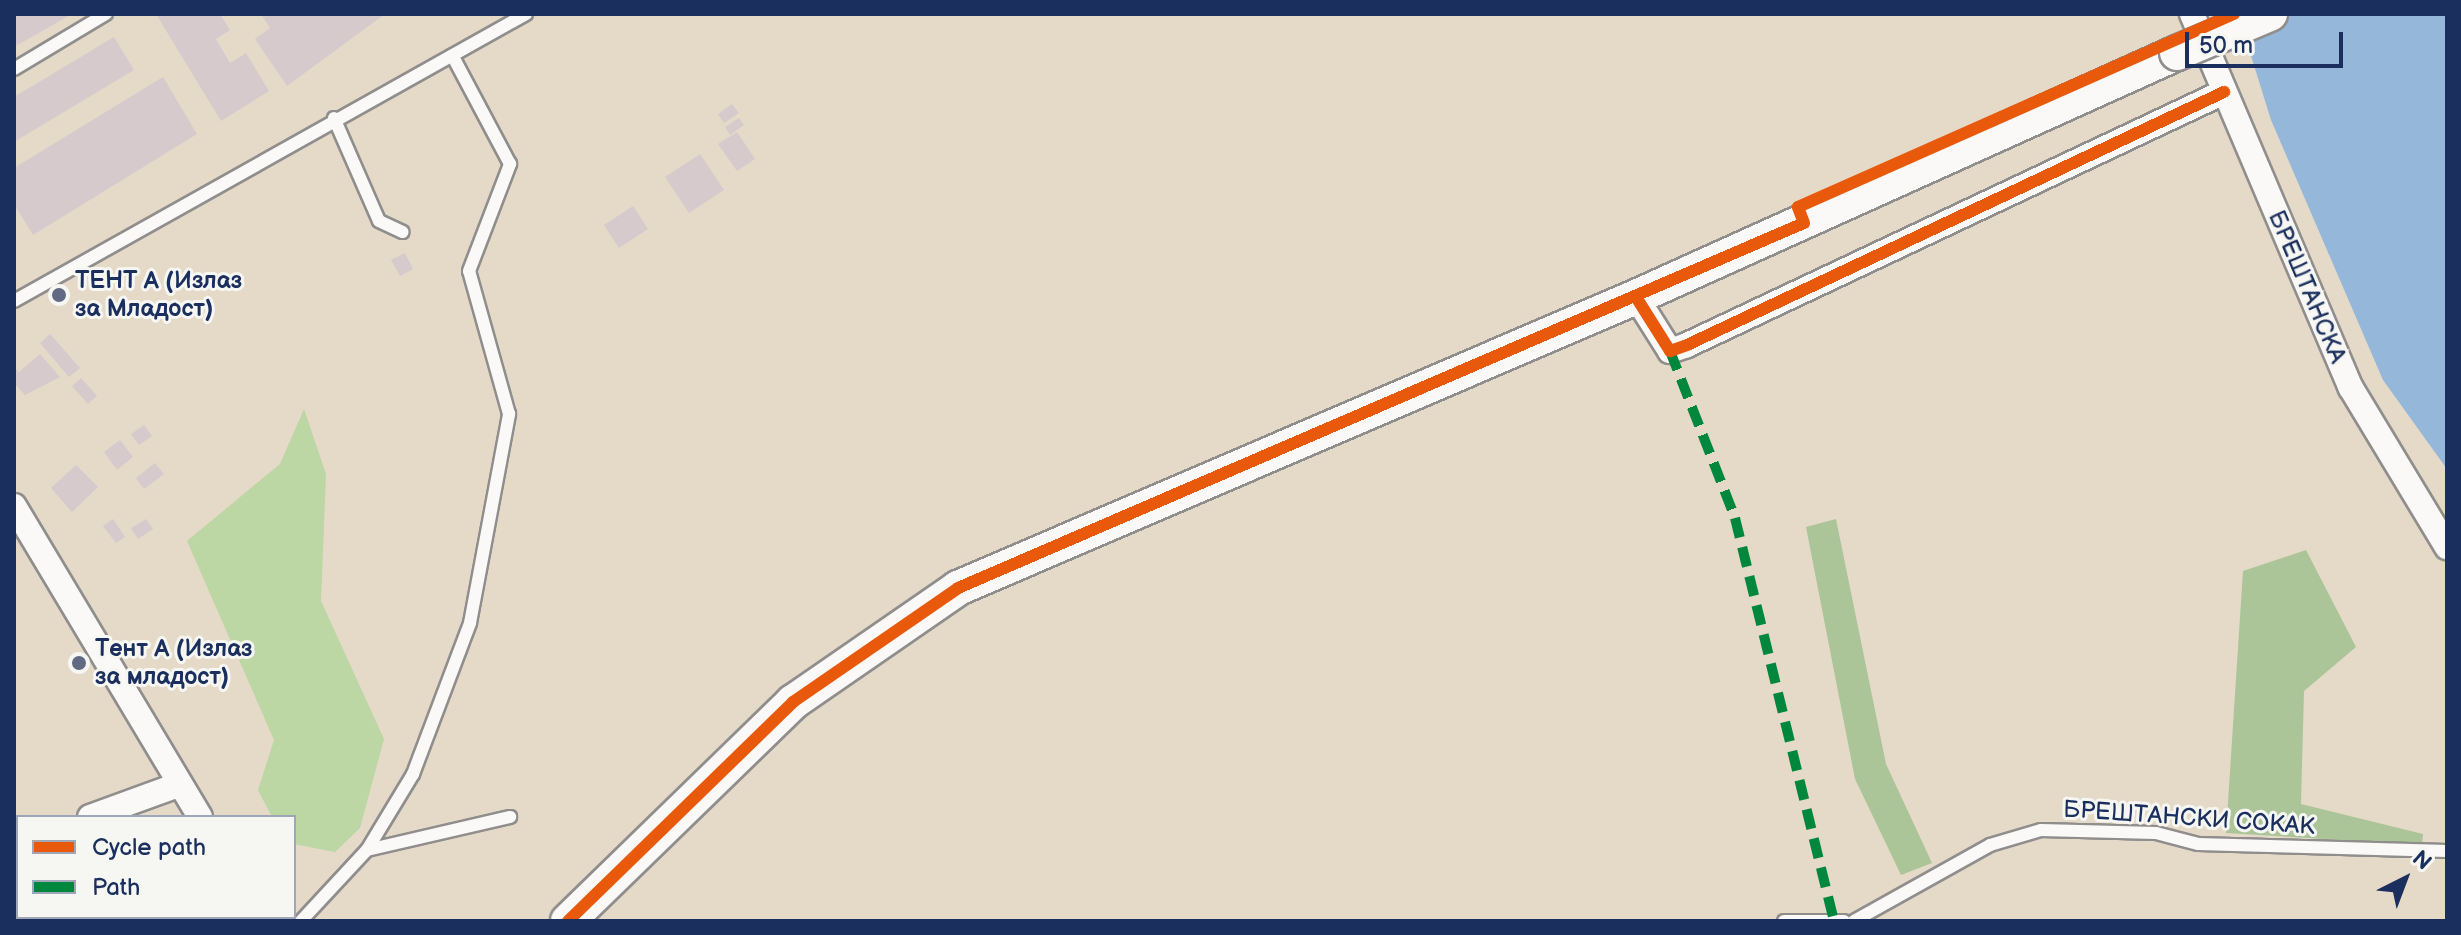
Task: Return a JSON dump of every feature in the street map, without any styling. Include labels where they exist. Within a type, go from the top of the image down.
[{"type":"main road","points":[[568,921],[638,857],[793,702],[958,588],[1636,297],[2270,14]]},
{"type":"main road","points":[[597,921],[638,857]]},
{"type":"street","name":"БРЕШТАНСКА","points":[[2192,14],[2351,388],[2447,547]]},
{"type":"street","points":[[1636,297],[1670,351],[2224,92]]},
{"type":"street","points":[[14,506],[199,815]]},
{"type":"street","points":[[96,815],[178,785]]},
{"type":"lane","points":[[14,69],[106,14]]},
{"type":"lane","points":[[14,301],[334,118],[526,14]]},
{"type":"lane","points":[[301,921],[367,850],[413,774],[470,623],[509,414],[469,271],[510,164],[452,55]]},
{"type":"lane","points":[[334,118],[379,221],[403,232]]},
{"type":"lane","points":[[367,850],[510,817]]},
{"type":"lane","name":"БРЕШТАНСКИ СОКАК","points":[[1854,921],[1990,845],[2041,830],[2156,833],[2211,845],[2447,851]]},
{"type":"lane","points":[[1784,921],[1839,920]]},
{"type":"green space","points":[[304,409],[326,474],[321,601],[384,739],[360,828],[335,852],[296,844],[296,815],[271,815],[258,790],[274,740],[187,541],[280,464]]},
{"type":"green space","points":[[1836,519],[1886,764],[1932,863],[1901,875],[1855,779],[1806,527]]},
{"type":"green space","points":[[2306,550],[2356,647],[2304,691],[2301,804],[2423,834],[2422,845],[2226,833],[2243,571]]},
{"type":"water","points":[[2238,14],[2447,14],[2447,469],[2383,380],[2271,120]]},
{"type":"building","points":[[14,14],[72,14],[14,47]]},
{"type":"building","points":[[156,14],[220,14],[230,30],[216,39],[230,63],[246,53],[269,91],[221,121]]},
{"type":"building","points":[[261,14],[385,14],[287,86],[255,39],[270,28]]},
{"type":"building","points":[[114,37],[134,70],[14,142],[14,97]]},
{"type":"building","points":[[163,77],[197,134],[33,235],[14,204],[14,168]]},
{"type":"building","points":[[732,104],[739,113],[724,123],[718,114]]},
{"type":"building","points":[[739,118],[744,125],[730,135],[725,127]]},
{"type":"building","points":[[737,132],[755,159],[737,171],[718,144]]},
{"type":"building","points":[[700,154],[724,190],[689,213],[665,177]]},
{"type":"building","points":[[633,206],[648,229],[619,248],[604,225]]},
{"type":"building","points":[[405,253],[413,269],[400,276],[391,260]]},
{"type":"building","points":[[50,334],[80,368],[69,377],[40,343]]},
{"type":"building","points":[[40,354],[60,377],[25,395],[14,383],[14,367],[19,372]]},
{"type":"building","points":[[81,378],[97,396],[88,404],[72,386]]},
{"type":"building","points":[[144,425],[152,436],[139,445],[131,434]]},
{"type":"building","points":[[120,440],[133,457],[117,470],[104,452]]},
{"type":"building","points":[[155,463],[164,474],[144,489],[136,478]]},
{"type":"building","points":[[76,465],[98,487],[72,512],[51,488]]},
{"type":"building","points":[[113,519],[125,537],[116,543],[103,526]]},
{"type":"building","points":[[146,519],[153,529],[138,539],[131,528]]},
{"type":"marked path","points":[[1670,351],[1735,518],[1834,920]]},
{"type":"cycle path","points":[[568,921],[793,702],[958,588],[1804,223],[1798,207],[2234,14]]},
{"type":"cycle path","points":[[1636,297],[1670,351],[2224,92]]},
{"type":"place","name":"ТЕНТ А (Излаз за Младост)","points":[[59,295]]},
{"type":"place","name":"Тент А (Излаз за младост)","points":[[79,663]]}]
